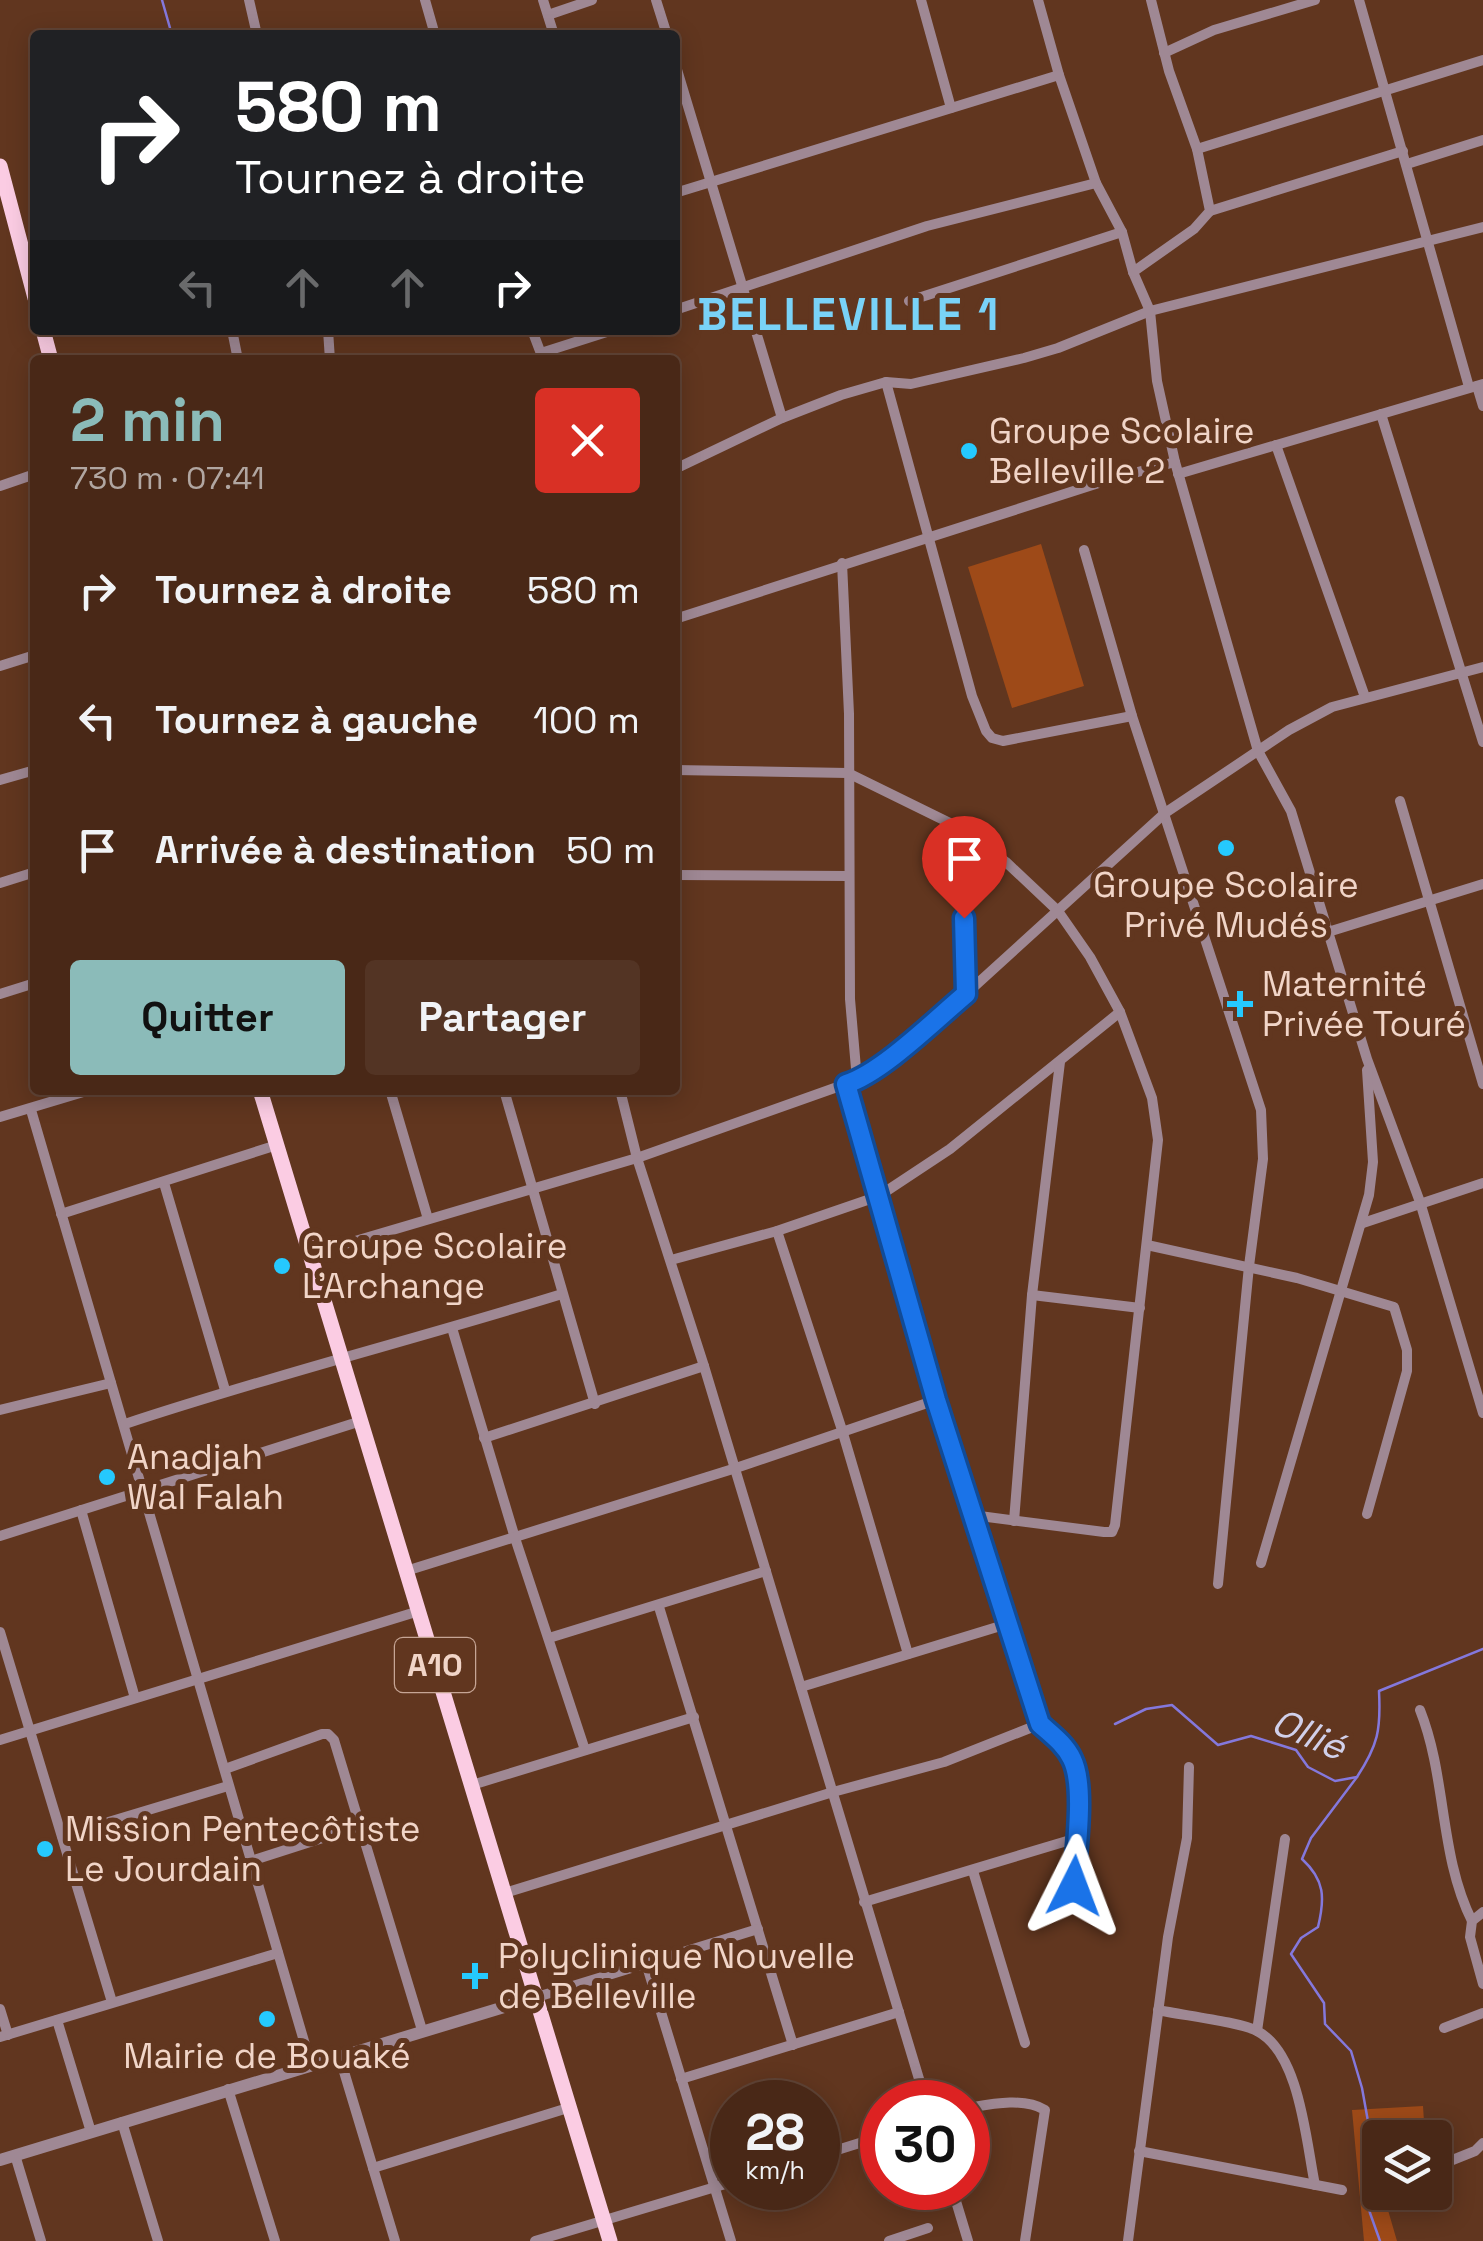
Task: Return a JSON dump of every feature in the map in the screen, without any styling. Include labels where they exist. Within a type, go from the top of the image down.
[{"type":"main road","points":[[0,166],[30,262]]},
{"type":"main road","name":"A10","points":[[262,1095],[610,2241]]},
{"type":"street","points":[[249,0],[256,30]]},
{"type":"street","points":[[425,0],[434,30]]},
{"type":"street","points":[[543,0],[552,30]]},
{"type":"street","points":[[548,15],[592,0]]},
{"type":"street","points":[[656,0],[665,30]]},
{"type":"street","points":[[920,0],[951,108]]},
{"type":"street","points":[[1038,0],[1096,182],[1122,232],[1150,311],[1157,381],[1177,468],[1258,751],[1291,811],[1366,1059],[1420,1202],[1483,1413]]},
{"type":"street","points":[[1151,0],[1164,52],[1197,148],[1210,211]]},
{"type":"street","points":[[1164,52],[1214,30],[1314,0]]},
{"type":"street","points":[[1358,0],[1426,243],[1483,406]]},
{"type":"street","points":[[1197,148],[1483,60]]},
{"type":"street","points":[[680,191],[1059,75]]},
{"type":"street","points":[[680,80],[782,418]]},
{"type":"street","points":[[1407,164],[1483,140]]},
{"type":"street","points":[[1133,272],[1194,229],[1210,211],[1403,151]]},
{"type":"street","points":[[680,308],[928,226],[1096,182]]},
{"type":"street","points":[[680,466],[841,394],[886,382],[911,384],[1024,358],[1150,311],[1483,227]]},
{"type":"street","points":[[909,301],[1122,232]]},
{"type":"street","points":[[547,355],[599,335]]},
{"type":"street","points":[[886,382],[972,696],[992,738],[1003,741],[1132,716]]},
{"type":"street","points":[[680,616],[1108,480],[1276,445],[1476,385]]},
{"type":"street","points":[[1380,414],[1483,742]]},
{"type":"street","points":[[1276,445],[1365,697]]},
{"type":"street","points":[[0,486],[30,476]]},
{"type":"street","points":[[1084,550],[1132,716],[1261,1110],[1264,1159],[1249,1266],[1218,1584]]},
{"type":"street","points":[[842,563],[852,1082],[879,1196],[936,1400],[1007,1624],[1040,1724],[1065,1747],[1074,1762],[1078,1786],[1070,1906]]},
{"type":"street","points":[[0,666],[30,657]]},
{"type":"street","points":[[310,1254],[636,1158],[852,1082],[966,994],[1165,813],[1258,751],[1313,715],[1365,697],[1483,667]]},
{"type":"street","points":[[680,770],[848,773],[960,828],[1006,862],[1058,911],[1090,957],[1120,1012],[1152,1098],[1158,1140],[1112,1532],[972,1516]]},
{"type":"street","points":[[0,780],[30,771]]},
{"type":"street","points":[[1400,802],[1483,1084]]},
{"type":"street","points":[[960,828],[966,994]]},
{"type":"street","points":[[0,883],[30,874]]},
{"type":"street","points":[[680,875],[849,876]]},
{"type":"street","points":[[1328,932],[1483,884]]},
{"type":"street","points":[[0,994],[30,985]]},
{"type":"street","points":[[671,1260],[777,1231],[879,1196],[950,1148],[1120,1012]]},
{"type":"street","points":[[1260,1563],[1363,1223],[1373,1162],[1366,1059]]},
{"type":"street","points":[[1014,1521],[1032,1295],[1060,1062]]},
{"type":"street","points":[[0,1117],[75,1095]]},
{"type":"street","points":[[391,1095],[428,1218]]},
{"type":"street","points":[[505,1095],[595,1404]]},
{"type":"street","points":[[621,1095],[636,1158],[736,1468],[919,2080]]},
{"type":"street","points":[[30,1110],[312,2065]]},
{"type":"street","points":[[60,1214],[277,1146]]},
{"type":"street","points":[[164,1183],[225,1390]]},
{"type":"street","points":[[1363,1223],[1483,1183]]},
{"type":"street","points":[[777,1231],[842,1430],[908,1654]]},
{"type":"street","points":[[1147,1245],[1249,1266],[1394,1308],[1407,1350],[1407,1371],[1367,1514]]},
{"type":"street","points":[[125,1424],[225,1390],[344,1360],[562,1294]]},
{"type":"street","points":[[1032,1295],[1140,1308]]},
{"type":"street","points":[[452,1328],[515,1538],[585,1750]]},
{"type":"street","points":[[484,1438],[704,1366]]},
{"type":"street","points":[[0,1410],[111,1383]]},
{"type":"street","points":[[406,1571],[736,1468],[936,1400]]},
{"type":"street","points":[[0,1536],[361,1421]]},
{"type":"street","points":[[81,1510],[135,1698]]},
{"type":"street","points":[[550,1638],[766,1571]]},
{"type":"street","points":[[659,1607],[793,2044]]},
{"type":"street","points":[[0,1740],[419,1610]]},
{"type":"street","points":[[801,1687],[1007,1624]]},
{"type":"street","points":[[0,1632],[112,2002]]},
{"type":"street","points":[[1420,1710],[1433,1743],[1457,1892],[1472,1921],[1470,1936],[1483,1984]]},
{"type":"street","points":[[472,1785],[694,1717]]},
{"type":"street","points":[[505,1893],[944,1762],[1040,1724]]},
{"type":"street","points":[[224,1769],[328,1734],[334,1740],[422,2030]]},
{"type":"street","points":[[1128,2241],[1158,2010],[1186,1838],[1189,1767]]},
{"type":"street","points":[[62,1836],[228,1786]]},
{"type":"street","points":[[250,1861],[360,1826]]},
{"type":"street","points":[[864,1902],[1076,1838]]},
{"type":"street","points":[[1257,2031],[1285,1839]]},
{"type":"street","points":[[973,1871],[1025,2043]]},
{"type":"street","points":[[1472,1921],[1483,1912]]},
{"type":"street","points":[[0,2160],[758,1929]]},
{"type":"street","points":[[0,2008],[4,2036],[278,1953]]},
{"type":"street","points":[[646,1963],[710,2175]]},
{"type":"street","points":[[1158,2010],[1257,2031],[1291,2068],[1315,2185]]},
{"type":"street","points":[[681,2079],[899,2012]]},
{"type":"street","points":[[1444,2028],[1483,2013]]},
{"type":"street","points":[[57,2020],[90,2132]]},
{"type":"street","points":[[338,2055],[395,2241]]},
{"type":"street","points":[[228,2089],[274,2241]]},
{"type":"street","points":[[990,2106],[1024,2103],[1045,2110],[1025,2241]]},
{"type":"street","points":[[373,2168],[570,2107]]},
{"type":"street","points":[[122,2122],[158,2241]]},
{"type":"street","points":[[1452,2160],[1475,2152],[1483,2143]]},
{"type":"street","points":[[1140,2151],[1342,2190]]},
{"type":"street","points":[[15,2155],[41,2241]]},
{"type":"street","points":[[535,2241],[710,2189]]},
{"type":"street","points":[[721,2210],[731,2241]]},
{"type":"street","points":[[959,2210],[968,2241]]},
{"type":"street","points":[[889,2241],[928,2228]]},
{"type":"shaded area","points":[[1041,544],[1084,686],[1012,708],[968,567]]},
{"type":"shaded area","points":[[1423,2106],[1424,2120],[1362,2120],[1362,2210],[1388,2210],[1397,2241],[1364,2241],[1352,2110]]},
{"type":"waterway","points":[[162,0],[171,30]]},
{"type":"waterway","name":"Ollié","points":[[1115,1724],[1146,1709],[1172,1705],[1218,1745],[1251,1736],[1296,1750],[1308,1767],[1335,1781],[1357,1777],[1377,1737],[1379,1691],[1483,1649]]},
{"type":"waterway","points":[[1357,1777],[1311,1838],[1302,1859],[1319,1882],[1322,1907],[1318,1927],[1301,1938],[1291,1954],[1324,2003],[1325,2024],[1351,2051],[1371,2138],[1362,2180],[1380,2241]]},
{"type":"place","name":"Groupe Scolaire Belleville 2","points":[[969,451]]},
{"type":"place","name":"Groupe Scolaire Privé Mudés","points":[[1226,848]]},
{"type":"place","name":"Maternité Privée Touré","points":[[1240,1004]]},
{"type":"place","name":"Groupe Scolaire L'Archange","points":[[282,1266]]},
{"type":"place","name":"Anadjah Wal Falah","points":[[107,1477]]},
{"type":"place","name":"Mission Pentecôtiste Le Jourdain","points":[[45,1849]]},
{"type":"place","name":"Polyclinique Nouvelle de Belleville","points":[[475,1976]]},
{"type":"place","name":"Mairie de Bouaké","points":[[267,2019]]},
{"type":"district","name":"BELLEVILLE 1","points":[[849,314]]},
{"type":"route","points":[[964,918],[966,994],[881,1064],[846,1084],[936,1400],[1040,1724],[1065,1747],[1074,1762],[1078,1786],[1074,1886]]}]
